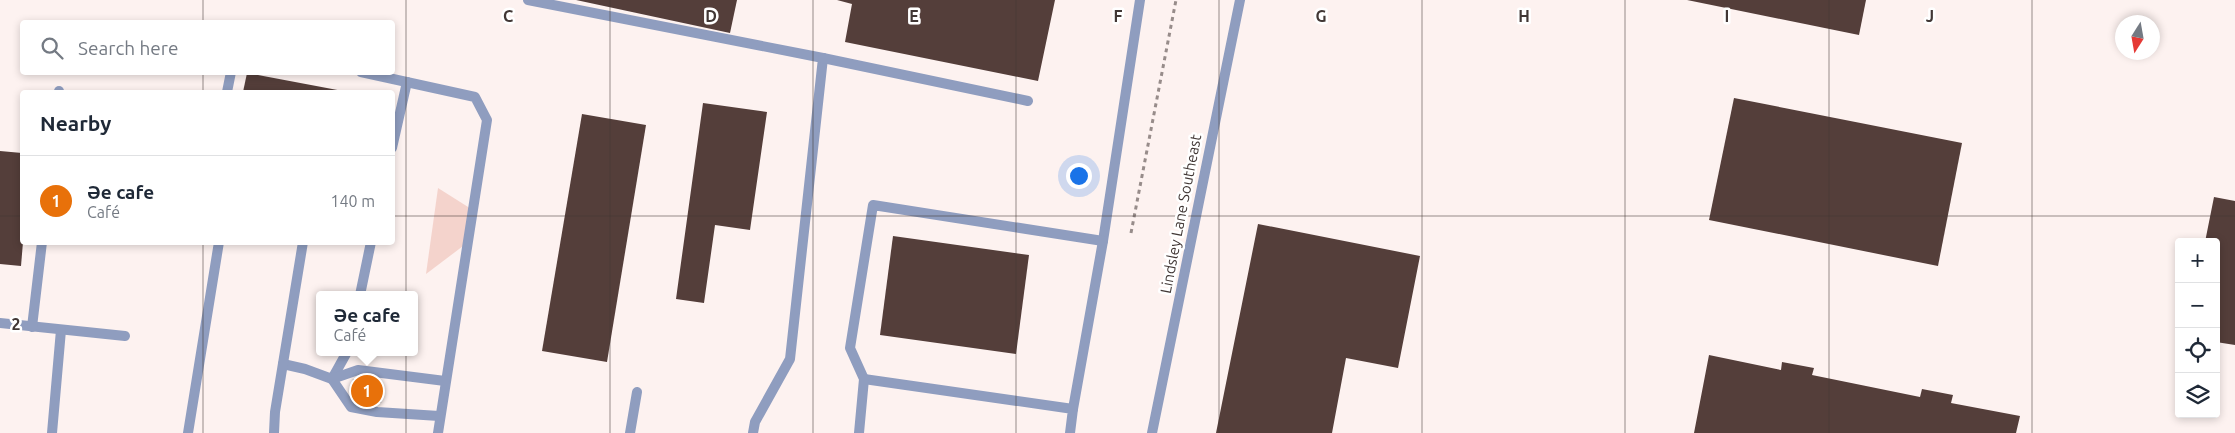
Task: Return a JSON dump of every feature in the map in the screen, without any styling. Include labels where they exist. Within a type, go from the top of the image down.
[{"type":"street","points":[[528,0],[823,58],[1028,101]]},
{"type":"street","points":[[1070,433],[1140,0]]},
{"type":"street","name":"Lindsley Lane Southeast","points":[[1152,433],[1240,0]]},
{"type":"street","points":[[753,433],[755,422],[790,359],[823,58]]},
{"type":"street","points":[[227,90],[230,75]]},
{"type":"street","points":[[375,75],[475,97],[487,120],[439,416],[438,433]]},
{"type":"street","points":[[395,136],[408,82]]},
{"type":"street","points":[[859,433],[864,379],[850,348],[873,206],[1102,241]]},
{"type":"street","points":[[32,327],[42,245]]},
{"type":"street","points":[[188,433],[219,245]]},
{"type":"street","points":[[274,433],[275,412],[303,245]]},
{"type":"street","points":[[361,291],[370,245]]},
{"type":"street","points":[[0,323],[125,336]]},
{"type":"street","points":[[52,433],[61,330]]},
{"type":"street","points":[[332,380],[345,356]]},
{"type":"street","points":[[283,364],[305,369],[332,380],[351,407],[377,412],[439,416]]},
{"type":"street","points":[[332,380],[358,370],[445,381]]},
{"type":"street","points":[[864,379],[1073,408]]},
{"type":"street","points":[[630,433],[637,392]]},
{"type":"path","points":[[1130,240],[1176,0]]},
{"type":"shaded area","points":[[438,188],[476,212],[471,240],[426,274]]},
{"type":"building","points":[[576,0],[737,0],[730,33]]},
{"type":"building","points":[[837,0],[1055,0],[1038,81],[845,42],[852,4]]},
{"type":"building","points":[[1687,0],[1866,0],[1859,35]]},
{"type":"building","points":[[247,75],[258,75],[337,90],[243,90]]},
{"type":"building","points":[[1734,98],[1962,143],[1938,266],[1709,220]]},
{"type":"building","points":[[703,103],[767,112],[750,230],[715,225],[704,303],[676,299]]},
{"type":"building","points":[[582,114],[646,125],[607,362],[542,351]]},
{"type":"building","points":[[0,151],[20,153],[20,245],[23,245],[21,266],[0,264]]},
{"type":"building","points":[[2214,197],[2235,201],[2235,345],[2220,343],[2220,238],[2206,238]]},
{"type":"building","points":[[1258,224],[1420,256],[1398,368],[1346,358],[1332,433],[1216,433]]},
{"type":"building","points":[[893,236],[1029,255],[1016,354],[880,335]]},
{"type":"building","points":[[1709,355],[1781,370],[1782,362],[1814,368],[1812,375],[1920,397],[1922,389],[1953,395],[1951,403],[2020,416],[2016,433],[1694,433]]},
{"type":"building","points":[[353,379],[383,383],[381,403],[350,400]]},
{"type":"place","name":"əe cafe","points":[[367,391]]}]
